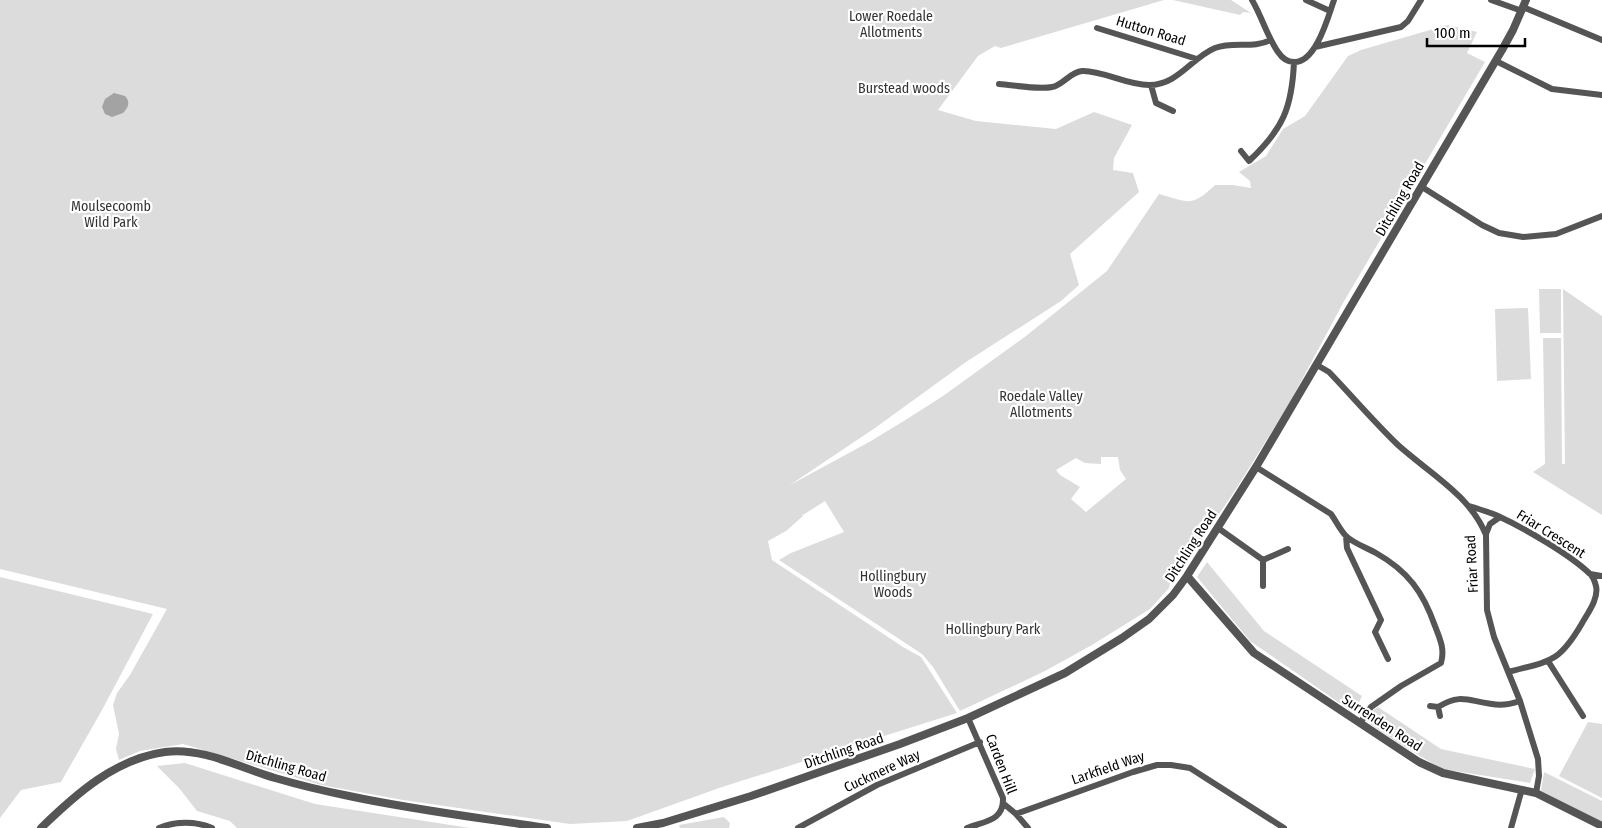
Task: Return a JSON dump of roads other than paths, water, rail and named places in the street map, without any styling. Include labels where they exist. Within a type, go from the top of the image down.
[{"type":"street","points":[[1252,0],[1280,56],[1294,62],[1300,62],[1315,47],[1334,0]]},
{"type":"street","points":[[1306,0],[1330,11]]},
{"type":"street","points":[[1315,47],[1401,27],[1408,22],[1421,0]]},
{"type":"street","points":[[1491,0],[1524,6],[1602,40]]},
{"type":"street","name":"Ditchling Road","points":[[637,828],[663,823],[751,796],[968,718],[1064,673],[1122,638],[1149,619],[1173,595],[1187,576],[1256,467],[1496,61],[1524,6]]},
{"type":"street","name":"Hutton Road","points":[[1097,28],[1197,59]]},
{"type":"street","points":[[998,84],[1051,88],[1077,72],[1084,71],[1126,82],[1150,85],[1160,84],[1177,76],[1197,59],[1216,48],[1229,45],[1259,45],[1271,40]]},
{"type":"street","points":[[1496,61],[1552,89],[1602,95]]},
{"type":"street","points":[[1241,151],[1249,161],[1262,150],[1279,127],[1290,99],[1294,62]]},
{"type":"street","points":[[1150,85],[1156,103],[1173,111]]},
{"type":"street","points":[[1422,187],[1498,233],[1523,237],[1556,234],[1602,216]]},
{"type":"street","name":"Friar Road","points":[[1317,365],[1335,378],[1398,444],[1440,479],[1478,518],[1486,535],[1488,610],[1494,637],[1520,702],[1538,764],[1539,776],[1536,793]]},
{"type":"street","points":[[1256,467],[1330,514],[1339,524],[1346,536],[1347,548],[1381,620],[1375,632],[1388,659]]},
{"type":"street","name":"Friar Crescent","points":[[1468,506],[1500,517],[1563,554],[1590,574],[1596,584],[1596,594]]},
{"type":"street","name":"Friar Crescent","points":[[1486,535],[1490,524],[1500,517]]},
{"type":"street","points":[[1218,528],[1264,560]]},
{"type":"street","points":[[1346,536],[1401,570],[1418,588],[1428,607],[1442,645],[1443,654],[1440,662],[1371,707],[1360,723]]},
{"type":"street","points":[[1264,560],[1288,549]]},
{"type":"street","points":[[1263,586],[1264,560]]},
{"type":"street","points":[[1590,574],[1602,576]]},
{"type":"street","name":"Surrenden Road","points":[[1187,576],[1254,653],[1419,762],[1442,773],[1536,793],[1602,826]]},
{"type":"street","points":[[1508,672],[1548,662],[1565,650],[1586,617],[1596,594],[1602,589]]},
{"type":"street","points":[[1548,662],[1583,716]]},
{"type":"street","points":[[1430,706],[1438,707],[1464,698],[1493,705],[1520,702]]},
{"type":"street","points":[[1438,707],[1440,716]]},
{"type":"street","name":"Carden Hill","points":[[967,828],[997,816],[1002,812],[1004,804],[980,742],[968,718]]},
{"type":"street","name":"Cuckmere Way","points":[[798,828],[877,785],[980,742]]},
{"type":"street","name":"Ditchling Road","points":[[41,828],[78,794],[103,776],[144,757],[175,752],[217,758],[276,778],[350,796],[547,828]]},
{"type":"street","name":"Larkfield Way","points":[[1016,814],[1133,772],[1157,765],[1171,764],[1190,768],[1284,828]]},
{"type":"street","points":[[1511,828],[1522,789]]},
{"type":"street","points":[[1004,804],[1028,828]]},
{"type":"street","points":[[159,828],[191,822],[212,828]]},
{"type":"park label","name":"Lower Roedale Allotments","points":[[891,24]]},
{"type":"park label","name":"Burstead woods","points":[[904,88]]},
{"type":"park label","name":"Moulsecoomb Wild Park","points":[[111,214]]},
{"type":"park label","name":"Roedale Valley Allotments","points":[[1041,404]]},
{"type":"park label","name":"Hollingbury Woods","points":[[893,584]]},
{"type":"park label","name":"Hollingbury Park","points":[[993,629]]}]
